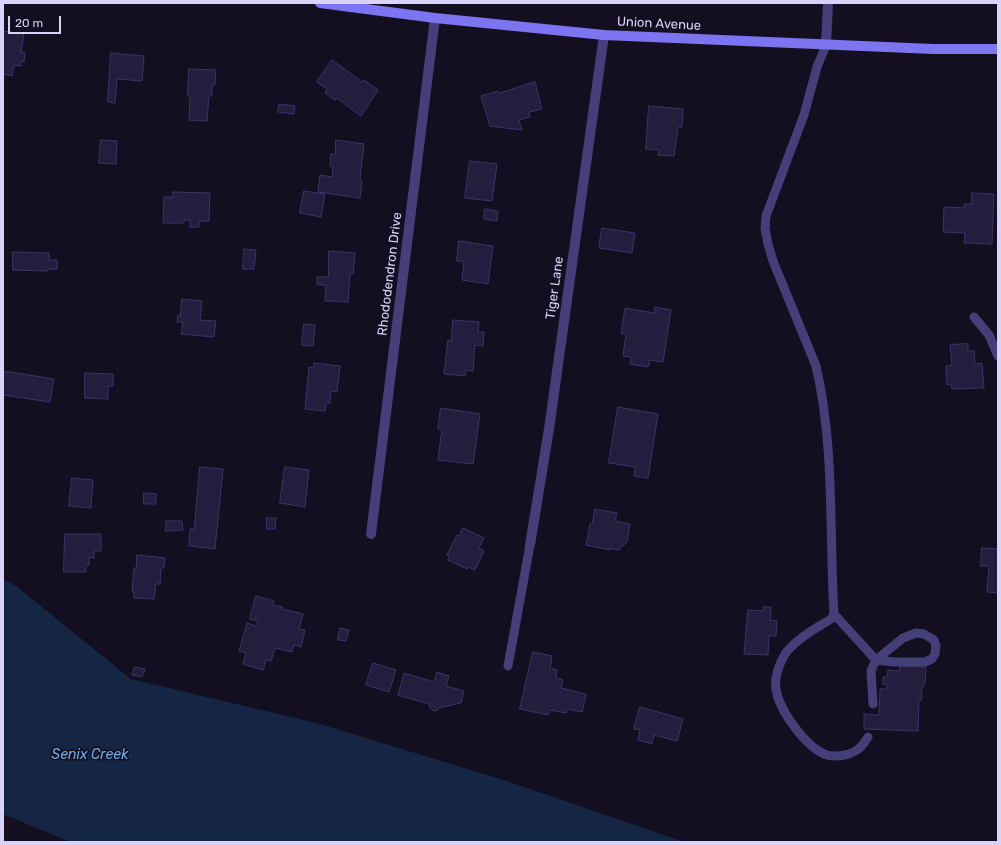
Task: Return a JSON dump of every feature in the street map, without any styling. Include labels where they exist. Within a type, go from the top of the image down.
[{"type":"street","name":"Union Avenue","points":[[320,3],[435,18],[604,35],[933,49],[998,49]]},
{"type":"street","points":[[826,45],[828,3]]},
{"type":"street","name":"Rhododendron Drive","points":[[371,534],[435,18]]},
{"type":"street","name":"Tiger Lane","points":[[530,545],[549,428],[604,35]]},
{"type":"lane","points":[[826,45],[804,115],[770,200],[765,228],[773,261],[816,366],[820,382],[825,411],[830,481],[831,568],[834,614],[831,619],[793,646],[784,655],[776,680],[776,690],[781,704],[794,727],[811,747],[826,755],[835,756],[855,752],[863,746],[868,737]]},
{"type":"lane","points":[[974,317],[989,335],[998,356]]},
{"type":"lane","points":[[508,666],[530,545]]},
{"type":"lane","points":[[834,614],[876,660],[894,662],[925,662],[932,659],[935,654],[936,646],[934,640],[924,634],[916,633],[903,638],[876,660],[871,671],[873,704]]},
{"type":"water","name":"Senix Creek","points":[[3,579],[16,586],[131,679],[320,724],[510,782],[684,842],[71,842],[3,814]]},
{"type":"building","points":[[3,31],[24,34],[21,52],[25,53],[24,62],[21,61],[21,66],[14,65],[12,76],[3,74]]},
{"type":"building","points":[[111,53],[144,56],[142,81],[117,79],[115,103],[108,102]]},
{"type":"building","points":[[332,60],[362,82],[364,80],[378,90],[361,116],[337,98],[335,100],[325,93],[327,89],[317,82]]},
{"type":"building","points":[[189,69],[216,70],[215,85],[212,85],[212,96],[209,96],[207,121],[189,120]]},
{"type":"building","points":[[535,82],[542,109],[529,112],[530,117],[519,120],[522,130],[490,126],[481,96],[498,91],[499,93]]},
{"type":"building","points":[[279,104],[295,106],[294,114],[278,112]]},
{"type":"building","points":[[649,106],[683,109],[682,127],[678,127],[674,156],[658,155],[659,150],[646,149]]},
{"type":"building","points":[[101,140],[117,141],[116,164],[99,163]]},
{"type":"building","points":[[336,140],[364,144],[360,179],[362,180],[360,198],[318,192],[320,175],[332,177],[333,167],[330,166],[331,154],[335,154]]},
{"type":"building","points":[[470,161],[497,164],[492,201],[465,198]]},
{"type":"building","points":[[304,191],[325,194],[321,217],[300,213]]},
{"type":"building","points":[[173,192],[210,193],[209,221],[199,221],[199,227],[190,227],[190,220],[184,220],[184,223],[163,223],[164,197],[173,197]]},
{"type":"building","points":[[972,193],[994,194],[992,244],[964,243],[965,233],[943,232],[944,207],[964,208],[964,204],[971,204]]},
{"type":"building","points":[[485,209],[498,211],[497,221],[484,219]]},
{"type":"building","points":[[602,228],[635,233],[632,253],[599,248]]},
{"type":"building","points":[[459,241],[493,246],[488,284],[462,280],[464,261],[457,261]]},
{"type":"building","points":[[244,249],[256,250],[254,269],[243,269]]},
{"type":"building","points":[[329,251],[355,253],[353,274],[350,274],[348,302],[325,301],[326,285],[317,285],[317,277],[328,277]]},
{"type":"building","points":[[13,252],[49,253],[49,260],[57,260],[57,269],[48,269],[48,271],[13,270]]},
{"type":"building","points":[[182,299],[202,301],[200,320],[216,321],[214,337],[181,334],[183,322],[177,322],[178,315],[180,316]]},
{"type":"building","points":[[655,307],[671,310],[663,362],[650,360],[648,367],[630,364],[631,357],[623,356],[626,334],[621,334],[625,308],[654,313]]},
{"type":"building","points":[[453,320],[479,322],[478,332],[484,332],[483,346],[475,345],[473,371],[466,370],[465,376],[444,374],[448,340],[451,341]]},
{"type":"building","points":[[304,324],[315,325],[313,346],[302,345]]},
{"type":"building","points":[[968,344],[968,351],[974,351],[975,364],[982,363],[984,388],[952,389],[951,384],[947,385],[946,366],[952,365],[950,345]]},
{"type":"building","points":[[314,363],[340,366],[337,392],[331,391],[330,403],[326,403],[325,411],[305,409],[309,367],[313,368]]},
{"type":"building","points":[[4,371],[54,379],[50,402],[3,395]]},
{"type":"building","points":[[85,373],[113,374],[113,386],[108,386],[108,399],[85,398]]},
{"type":"building","points":[[618,407],[658,414],[648,478],[634,476],[635,467],[609,463]]},
{"type":"building","points":[[441,408],[480,414],[473,464],[438,460],[442,429],[438,429]]},
{"type":"building","points":[[200,467],[223,469],[215,549],[189,546],[190,529],[194,529]]},
{"type":"building","points":[[285,467],[309,470],[305,507],[280,503]]},
{"type":"building","points":[[72,478],[93,480],[91,508],[69,506]]},
{"type":"building","points":[[144,493],[156,494],[156,504],[144,504]]},
{"type":"building","points":[[595,509],[617,513],[615,521],[630,524],[627,542],[619,550],[610,548],[610,550],[586,545],[590,524],[592,524]]},
{"type":"building","points":[[267,518],[276,518],[275,529],[267,529]]},
{"type":"building","points":[[166,521],[182,521],[183,530],[166,531]]},
{"type":"building","points":[[463,528],[484,538],[479,548],[484,551],[475,570],[468,567],[467,569],[448,560],[449,557],[447,555],[457,535],[459,536]]},
{"type":"building","points":[[65,534],[101,534],[101,551],[94,551],[94,558],[89,557],[89,565],[86,565],[86,572],[64,572]]},
{"type":"building","points":[[982,548],[998,549],[998,593],[987,592],[989,566],[981,566]]},
{"type":"building","points":[[137,555],[165,558],[164,568],[161,568],[160,584],[156,584],[154,599],[134,598],[134,592],[132,592],[134,568],[136,568]]},
{"type":"building","points":[[256,596],[274,601],[273,605],[283,607],[282,609],[303,614],[299,629],[305,630],[301,647],[294,645],[292,652],[275,648],[271,661],[266,660],[263,670],[243,664],[246,653],[239,651],[247,623],[256,626],[258,621],[250,619]]},
{"type":"building","points":[[764,607],[771,607],[770,620],[777,621],[776,636],[769,636],[768,655],[744,654],[748,610],[763,611]]},
{"type":"building","points":[[340,628],[349,630],[346,641],[338,640]]},
{"type":"building","points":[[533,652],[552,656],[550,668],[557,670],[556,678],[563,680],[561,688],[586,694],[582,712],[567,709],[566,713],[549,710],[548,715],[520,709]]},
{"type":"building","points":[[373,663],[396,670],[389,692],[366,685]]},
{"type":"building","points":[[900,666],[926,667],[925,684],[921,690],[922,699],[919,702],[918,731],[864,729],[864,714],[879,715],[880,689],[887,689],[887,684],[883,684],[883,677],[887,677],[888,670],[900,671]]},
{"type":"building","points":[[135,667],[145,669],[142,677],[132,675]]},
{"type":"building","points":[[437,672],[449,676],[446,686],[464,691],[461,703],[438,708],[438,710],[434,711],[430,708],[429,704],[398,695],[404,673],[434,682]]},
{"type":"building","points":[[640,707],[683,719],[677,741],[654,735],[652,744],[638,740],[640,730],[634,729]]}]
